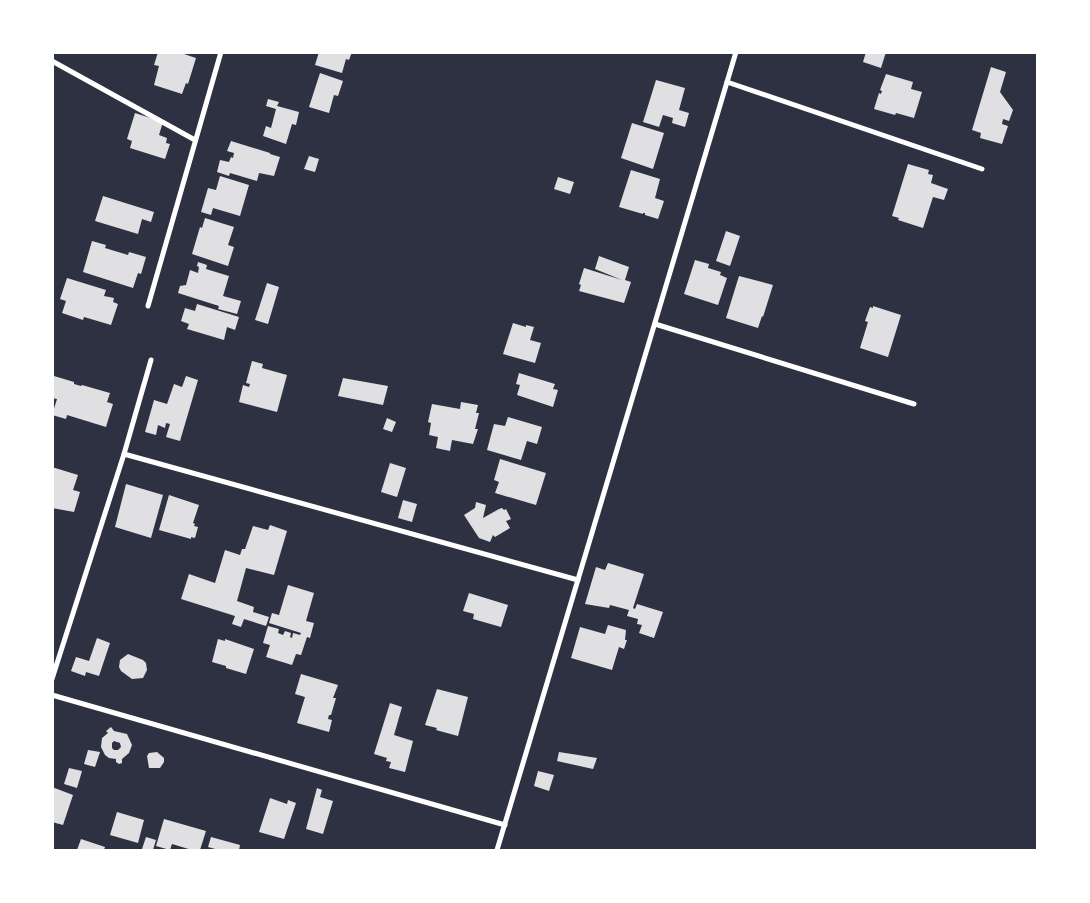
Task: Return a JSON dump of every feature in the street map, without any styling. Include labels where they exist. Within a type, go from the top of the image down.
[{"type":"street","points":[[148,306],[222,52]]},
{"type":"street","points":[[497,850],[736,52]]},
{"type":"street","points":[[52,61],[196,140]]},
{"type":"street","points":[[727,82],[982,169]]},
{"type":"street","points":[[655,324],[914,404]]},
{"type":"street","points":[[52,679],[124,454],[151,360]]},
{"type":"street","points":[[124,454],[578,580]]},
{"type":"street","points":[[52,695],[505,824]]},
{"type":"building","points":[[158,52],[178,52],[196,58],[188,84],[186,83],[182,94],[154,85],[159,66],[154,65]]},
{"type":"building","points":[[319,52],[352,52],[349,60],[346,59],[342,73],[315,65]]},
{"type":"building","points":[[866,52],[886,52],[881,68],[863,62]]},
{"type":"building","points":[[991,67],[1006,72],[1000,92],[1013,110],[1009,121],[1003,119],[1002,124],[1008,126],[1002,144],[980,138],[981,133],[972,130]]},
{"type":"building","points":[[320,73],[343,81],[338,96],[334,95],[329,113],[309,107]]},
{"type":"building","points":[[886,74],[913,82],[911,89],[922,92],[914,118],[874,109],[879,93],[881,94],[882,91],[880,90]]},
{"type":"building","points":[[656,80],[685,88],[679,110],[689,113],[685,127],[672,123],[673,118],[663,115],[659,127],[643,122]]},
{"type":"building","points":[[268,99],[279,102],[277,106],[299,112],[296,125],[292,124],[286,144],[263,136],[266,126],[271,128],[276,109],[266,106]]},
{"type":"building","points":[[135,113],[163,122],[159,135],[167,138],[166,143],[170,144],[165,159],[130,148],[132,141],[127,139]]},
{"type":"building","points":[[632,123],[664,133],[653,169],[621,158]]},
{"type":"building","points":[[231,141],[280,157],[274,176],[259,173],[257,181],[230,173],[229,176],[217,172],[220,160],[229,162],[231,157],[233,158],[234,153],[227,151]]},
{"type":"building","points":[[309,156],[319,159],[315,172],[304,169]]},
{"type":"building","points":[[908,164],[929,170],[928,174],[933,175],[931,183],[948,189],[944,200],[933,197],[923,228],[898,220],[899,218],[892,216]]},
{"type":"building","points":[[631,170],[660,179],[655,198],[664,201],[658,219],[645,215],[645,213],[619,207]]},
{"type":"building","points":[[220,176],[249,185],[240,216],[213,208],[211,215],[201,212],[208,188],[216,190]]},
{"type":"building","points":[[558,177],[574,182],[570,194],[554,189]]},
{"type":"building","points":[[103,196],[154,212],[151,222],[142,219],[138,234],[95,221]]},
{"type":"building","points":[[205,218],[234,227],[228,245],[234,247],[228,266],[192,254],[200,227],[202,228]]},
{"type":"building","points":[[726,231],[740,236],[730,266],[716,261]]},
{"type":"building","points":[[92,241],[106,245],[105,248],[128,255],[129,252],[146,257],[141,274],[138,273],[133,288],[83,272]]},
{"type":"building","points":[[599,256],[629,267],[625,280],[631,282],[624,303],[579,291],[584,268],[622,280],[595,269]]},
{"type":"building","points":[[695,260],[709,264],[708,268],[721,272],[720,275],[727,278],[718,305],[684,294]]},
{"type":"building","points":[[198,262],[207,265],[206,269],[229,276],[223,296],[241,301],[237,314],[218,309],[219,306],[178,293],[180,286],[186,285],[190,270],[198,273]]},
{"type":"building","points":[[739,276],[773,285],[758,328],[726,318]]},
{"type":"building","points":[[67,278],[106,290],[104,296],[114,298],[113,302],[118,304],[111,325],[84,317],[83,320],[62,313],[66,301],[60,299]]},
{"type":"building","points":[[267,283],[279,287],[268,324],[255,320]]},
{"type":"building","points":[[197,304],[239,317],[235,330],[227,327],[224,340],[187,329],[189,324],[181,321],[185,308],[195,311]]},
{"type":"building","points":[[873,306],[901,315],[888,357],[860,348],[868,322],[865,321],[870,307],[873,308]]},
{"type":"building","points":[[513,323],[534,327],[530,340],[541,343],[535,363],[503,354]]},
{"type":"building","points":[[252,361],[263,364],[262,368],[287,375],[277,412],[239,402],[243,385],[249,387],[250,384],[246,383]]},
{"type":"building","points":[[519,373],[555,384],[553,389],[558,390],[553,407],[517,395],[520,385],[516,384]]},
{"type":"building","points":[[54,376],[74,382],[74,384],[110,393],[107,402],[113,404],[106,427],[67,415],[66,419],[52,415],[57,399],[52,398]]},
{"type":"building","points":[[186,376],[198,380],[180,441],[166,437],[170,424],[166,423],[165,428],[158,425],[156,435],[145,432],[154,400],[167,404],[174,384],[182,387]]},
{"type":"building","points":[[343,378],[388,386],[383,405],[338,396]]},
{"type":"building","points":[[461,402],[478,405],[476,413],[479,413],[475,429],[478,429],[473,444],[452,440],[450,451],[436,448],[438,437],[429,435],[431,423],[428,422],[432,404],[460,409]]},
{"type":"building","points":[[508,417],[542,427],[537,444],[527,441],[521,460],[487,450],[494,424],[505,426]]},
{"type":"building","points":[[387,418],[396,422],[392,432],[383,429]]},
{"type":"building","points":[[500,459],[546,473],[536,505],[495,493],[499,482],[494,480]]},
{"type":"building","points":[[390,463],[406,468],[397,497],[381,492]]},
{"type":"building","points":[[52,467],[78,475],[73,490],[80,492],[74,512],[52,508]]},
{"type":"building","points":[[126,484],[163,495],[151,538],[115,527]]},
{"type":"building","points":[[169,495],[199,505],[193,523],[195,524],[194,526],[198,527],[195,538],[191,537],[191,539],[159,530]]},
{"type":"building","points":[[403,500],[417,504],[412,522],[398,518]]},
{"type":"building","points":[[476,502],[486,505],[483,518],[499,509],[506,509],[511,519],[506,521],[510,528],[495,537],[493,535],[490,542],[479,538],[464,515],[475,508]]},
{"type":"building","points":[[270,525],[287,531],[274,575],[246,568],[237,601],[254,607],[253,612],[269,617],[266,626],[244,619],[241,627],[232,624],[235,616],[181,599],[189,574],[215,583],[225,550],[240,555],[242,549],[245,549],[253,526],[268,530]]},
{"type":"building","points":[[608,563],[644,574],[633,608],[635,609],[637,604],[663,612],[654,638],[639,633],[642,625],[637,624],[638,619],[627,616],[629,610],[610,605],[609,608],[585,604],[596,567],[605,570]]},
{"type":"building","points":[[288,585],[314,593],[306,621],[314,623],[310,638],[307,637],[301,655],[296,654],[292,665],[266,657],[270,645],[263,643],[268,626],[279,629],[278,633],[283,635],[285,631],[291,633],[290,637],[292,638],[293,633],[300,635],[301,633],[269,623],[272,613],[279,615]]},
{"type":"building","points":[[469,593],[508,605],[501,627],[473,619],[474,614],[463,611]]},
{"type":"building","points":[[608,625],[626,630],[625,640],[627,640],[624,649],[619,647],[612,670],[571,658],[580,627],[605,634]]},
{"type":"building","points":[[97,638],[110,643],[99,676],[86,672],[85,676],[71,671],[76,657],[89,661]]},
{"type":"building","points":[[218,639],[225,641],[225,639],[254,649],[246,674],[212,662]]},
{"type":"building","points":[[128,654],[146,663],[147,670],[143,678],[132,679],[121,671],[119,667],[120,660]]},
{"type":"building","points":[[301,674],[338,685],[333,698],[336,698],[331,715],[329,715],[328,719],[332,720],[329,732],[297,723],[305,697],[295,694]]},
{"type":"building","points":[[437,689],[468,697],[458,736],[425,725]]},
{"type":"building","points":[[390,703],[402,707],[394,735],[413,741],[405,772],[389,768],[391,762],[386,761],[387,758],[374,754]]},
{"type":"building","points":[[111,727],[114,731],[127,734],[132,745],[129,753],[122,759],[122,763],[119,764],[116,762],[116,759],[105,755],[101,747],[102,738],[108,733],[106,731]],"holes":[[[114,741],[120,743],[121,747],[118,750],[112,748]]]},
{"type":"building","points":[[88,750],[100,752],[95,767],[84,764]]},
{"type":"building","points":[[157,752],[164,758],[164,762],[160,768],[149,768],[147,756],[149,753]]},
{"type":"building","points":[[559,752],[597,758],[593,769],[557,761]]},
{"type":"building","points":[[69,768],[82,771],[77,788],[64,784]]},
{"type":"building","points":[[538,771],[554,775],[549,791],[534,786]]},
{"type":"building","points":[[52,787],[73,795],[63,825],[52,822]]},
{"type":"building","points":[[317,788],[322,790],[320,797],[333,801],[323,834],[306,829]]},
{"type":"building","points":[[270,798],[287,804],[288,800],[296,803],[284,839],[259,832]]},
{"type":"building","points":[[117,812],[144,820],[138,843],[110,835]]},
{"type":"building","points":[[164,819],[206,831],[200,850],[192,850],[172,844],[170,850],[156,846]]},
{"type":"building","points":[[146,837],[156,840],[153,850],[142,849]]},
{"type":"building","points":[[211,837],[240,845],[239,850],[219,850],[208,847]]},
{"type":"building","points":[[81,839],[105,847],[104,850],[77,850]]}]
